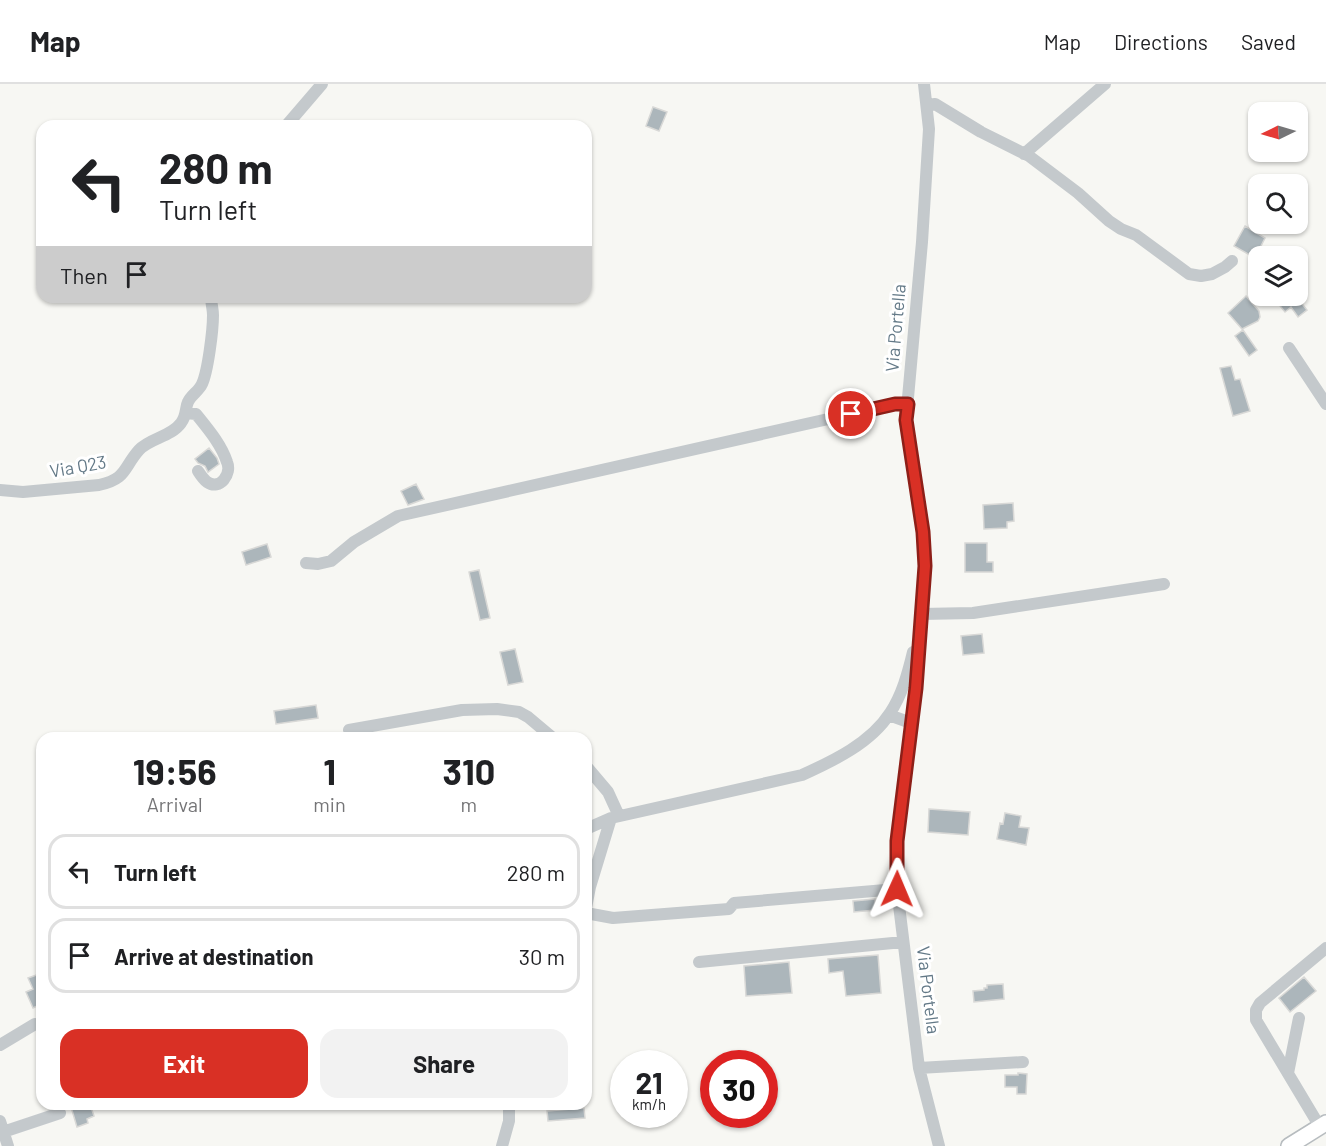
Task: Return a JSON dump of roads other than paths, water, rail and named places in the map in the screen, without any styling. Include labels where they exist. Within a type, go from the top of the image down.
[{"type":"main road","points":[[1289,1146],[1323,1125]]},
{"type":"street","points":[[291,120],[322,84]]},
{"type":"street","name":"Via Portella","points":[[924,84],[929,129],[922,242],[906,420],[923,532],[925,566],[916,688],[897,841],[897,889],[919,1068],[939,1146]]},
{"type":"street","points":[[1024,154],[1105,84]]},
{"type":"street","points":[[927,105],[935,104],[981,132],[1024,154],[1078,194],[1109,221],[1136,236],[1189,274],[1201,276],[1212,274],[1232,261]]},
{"type":"street","name":"Via Q23","points":[[0,490],[31,492],[111,482],[118,479],[138,451],[146,444],[181,424],[186,413],[187,402],[203,382],[213,316],[212,303]]},
{"type":"street","points":[[1289,348],[1326,404]]},
{"type":"street","points":[[306,563],[318,564],[331,561],[354,542],[398,516],[895,404],[908,404]]},
{"type":"street","points":[[186,413],[196,414],[216,439],[228,463],[229,471],[226,478],[214,484],[208,483],[198,471]]},
{"type":"street","points":[[921,614],[973,613],[1164,584]]},
{"type":"street","points":[[592,827],[615,817],[802,775],[852,748],[878,728],[889,716],[901,691],[920,627]]},
{"type":"street","points":[[349,730],[462,710],[497,709],[519,712],[546,732]]},
{"type":"street","points":[[889,716],[912,723]]},
{"type":"street","points":[[592,773],[608,792],[615,817],[592,881]]},
{"type":"street","points":[[592,914],[613,918],[729,909],[735,903],[897,889]]},
{"type":"street","points":[[699,962],[903,942]]},
{"type":"street","points":[[1323,1125],[1256,1020],[1256,1010],[1260,1003],[1326,948]]},
{"type":"street","points":[[1288,1073],[1299,1018]]},
{"type":"street","points":[[0,1045],[35,1023]]},
{"type":"street","points":[[919,1068],[1023,1062]]},
{"type":"street","points":[[502,1146],[509,1121],[509,1110]]},
{"type":"street","points":[[8,1146],[2,1127],[60,1113]]}]
